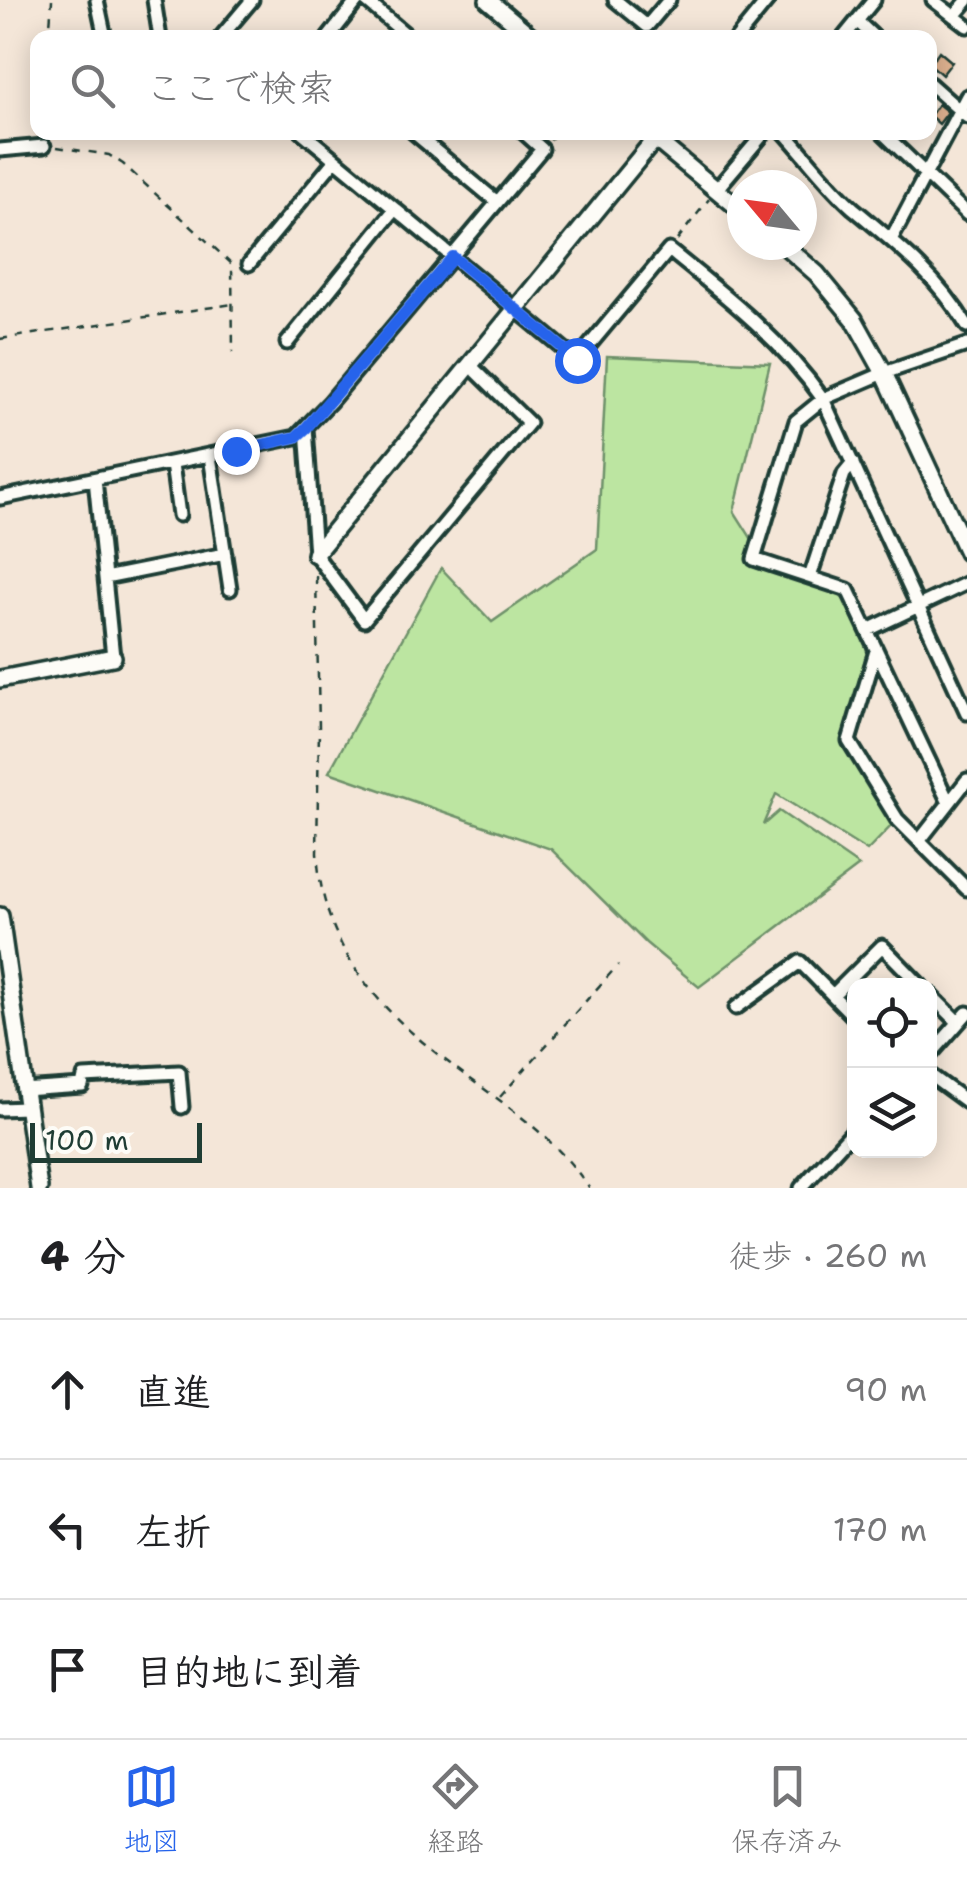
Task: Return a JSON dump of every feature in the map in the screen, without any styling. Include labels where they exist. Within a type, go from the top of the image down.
[{"type":"street","points":[[97,0],[103,30]]},
{"type":"street","points":[[154,0],[159,30]]},
{"type":"street","points":[[227,30],[252,0]]},
{"type":"street","points":[[335,30],[362,0],[400,30]]},
{"type":"street","points":[[488,0],[524,30]]},
{"type":"street","points":[[615,0],[647,26],[669,0]]},
{"type":"street","points":[[744,30],[768,0]]},
{"type":"street","points":[[850,30],[874,0]]},
{"type":"street","points":[[934,0],[967,26]]},
{"type":"street","points":[[954,16],[967,2]]},
{"type":"street","points":[[857,22],[866,30]]},
{"type":"street","points":[[937,90],[963,113]]},
{"type":"street","points":[[892,238],[925,172],[963,113],[967,96]]},
{"type":"street","points":[[312,140],[577,360],[668,250],[760,325],[797,362],[823,400],[967,713]]},
{"type":"street","points":[[423,140],[497,202]]},
{"type":"street","points":[[0,498],[296,437],[542,149],[532,140]]},
{"type":"street","points":[[315,554],[650,140]]},
{"type":"street","points":[[660,140],[727,198]]},
{"type":"street","points":[[716,190],[759,140]]},
{"type":"street","points":[[791,140],[850,206],[892,238],[952,301],[967,326]]},
{"type":"street","points":[[891,140],[967,214]]},
{"type":"street","points":[[0,150],[44,146]]},
{"type":"street","points":[[249,264],[336,160]]},
{"type":"street","points":[[287,342],[395,209]]},
{"type":"street","points":[[801,260],[854,319],[884,373],[967,552]]},
{"type":"street","points":[[950,802],[848,590],[754,559],[796,421],[823,400],[884,373],[967,345]]},
{"type":"street","points":[[306,428],[315,554],[364,620],[529,423],[469,364]]},
{"type":"street","points":[[210,456],[230,588]]},
{"type":"street","points":[[810,576],[844,474],[854,463]]},
{"type":"street","points":[[172,464],[179,514]]},
{"type":"street","points":[[0,680],[113,657],[95,480]]},
{"type":"street","points":[[105,578],[224,554]]},
{"type":"street","points":[[868,630],[967,583]]},
{"type":"street","points":[[876,651],[848,740],[898,819],[966,887]]},
{"type":"street","points":[[920,840],[967,780]]},
{"type":"street","points":[[0,916],[4,972],[39,1188]]},
{"type":"street","points":[[850,978],[882,946],[914,978]]},
{"type":"street","points":[[736,1008],[800,962],[847,1010]]},
{"type":"street","points":[[833,995],[847,981]]},
{"type":"street","points":[[937,999],[962,1017],[937,1046]]},
{"type":"street","points":[[24,1090],[82,1086],[84,1078],[180,1072],[182,1106]]},
{"type":"street","points":[[937,1080],[967,1102]]},
{"type":"street","points":[[0,1109],[26,1108]]},
{"type":"street","points":[[801,1188],[847,1138]]},
{"type":"path","points":[[50,30],[52,0]]},
{"type":"path","points":[[44,146],[109,155],[232,264],[233,353]]},
{"type":"path","points":[[668,250],[716,190]]},
{"type":"path","points":[[0,339],[235,304]]},
{"type":"path","points":[[315,554],[318,873],[333,928],[348,962],[363,982],[440,1056],[499,1098],[553,1144],[589,1188]]},
{"type":"path","points":[[499,1098],[618,965]]},
{"type":"green space","points":[[607,356],[770,363],[734,511],[772,571],[823,586],[847,602],[855,614],[867,652],[842,742],[894,823],[867,851],[776,794],[763,825],[779,811],[859,866],[699,987],[646,943],[551,849],[329,772],[441,568],[492,622],[597,549]]},
{"type":"building","points":[[939,51],[952,62],[942,75],[937,70]]},
{"type":"building","points":[[937,106],[948,112],[939,124],[937,122]]},
{"type":"route","points":[[236,451],[296,437],[453,257],[577,360]]}]
